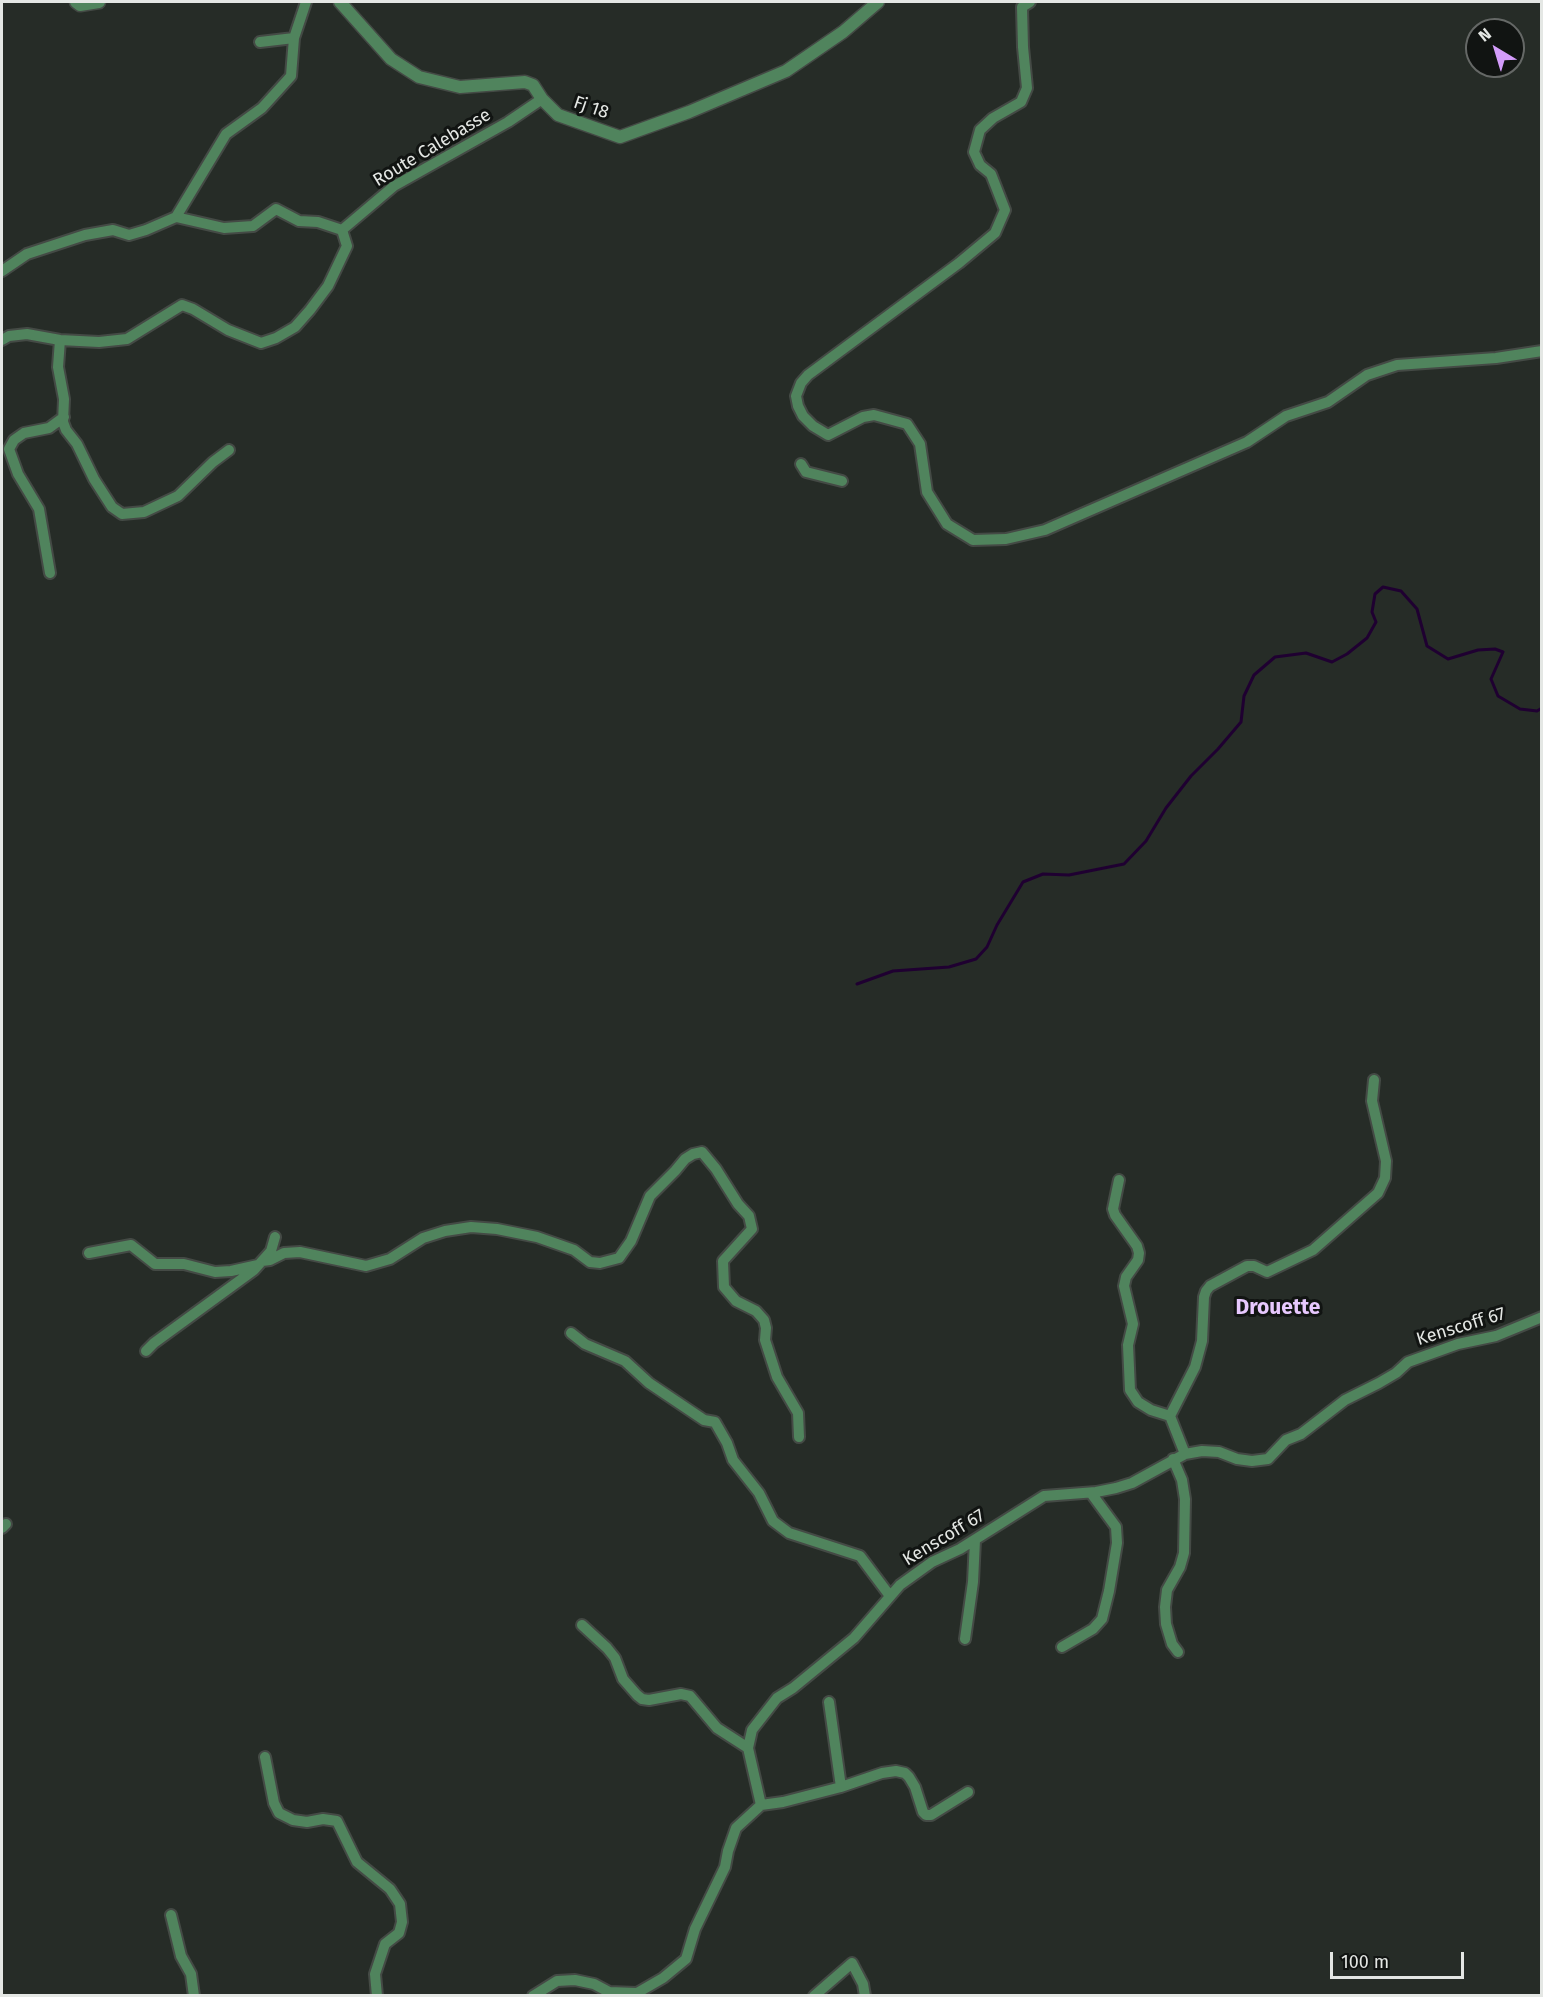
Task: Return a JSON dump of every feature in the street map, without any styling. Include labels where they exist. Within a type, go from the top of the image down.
[{"type":"street","points":[[76,2],[80,5],[99,2]]},
{"type":"street","points":[[2,271],[27,254],[85,235],[113,230],[129,235],[146,231],[176,217],[226,134],[262,108],[291,76],[294,38],[306,2]]},
{"type":"street","name":"Fj 18","points":[[340,2],[391,59],[419,77],[460,87],[525,82],[533,85],[542,99],[558,115],[620,137],[689,112],[786,71],[843,32],[878,2]]},
{"type":"street","points":[[1030,2],[1022,7],[1027,88],[1021,102],[993,118],[980,130],[974,152],[980,165],[991,174],[1005,210],[995,233],[959,263],[808,375],[801,383],[796,396],[803,416],[813,426],[828,435],[863,417],[874,415],[907,424],[920,444],[927,492],[946,524],[973,540],[1006,539],[1045,530],[1247,442],[1286,416],[1328,402],[1367,375],[1397,365],[1496,358],[1542,351]]},
{"type":"street","points":[[260,42],[294,38]]},
{"type":"street","name":"Route Calebasse","points":[[342,230],[394,186],[508,122],[542,99]]},
{"type":"street","points":[[2,340],[9,336],[27,334],[60,340],[99,342],[127,339],[182,305],[228,330],[261,343],[276,338],[295,327],[310,310],[328,286],[346,246],[342,230],[318,222],[299,221],[276,209],[252,226],[224,228],[176,217]]},
{"type":"street","points":[[60,340],[58,367],[64,399],[66,430],[77,444],[94,479],[112,507],[122,514],[144,512],[178,496],[213,462],[229,450]]},
{"type":"street","points":[[50,573],[39,509],[18,474],[9,449],[14,440],[24,434],[49,428],[64,417]]},
{"type":"street","points":[[801,464],[806,472],[842,481]]},
{"type":"street","points":[[1185,1454],[1170,1416],[1195,1367],[1202,1341],[1204,1297],[1210,1287],[1247,1266],[1254,1266],[1267,1272],[1313,1250],[1378,1193],[1385,1178],[1386,1161],[1372,1101],[1374,1080]]},
{"type":"street","points":[[89,1253],[131,1245],[155,1264],[184,1264],[214,1272],[231,1271],[270,1260],[284,1253],[300,1252],[366,1266],[390,1259],[423,1238],[445,1231],[471,1227],[497,1229],[537,1237],[574,1250],[590,1262],[600,1263],[619,1258],[631,1241],[650,1196],[685,1159],[702,1152],[749,1216],[752,1229],[723,1261],[724,1287],[736,1301],[756,1311],[764,1320],[765,1340],[777,1377],[798,1413],[799,1437]]},
{"type":"street","points":[[1119,1180],[1113,1209],[1114,1215],[1137,1246],[1139,1253],[1138,1260],[1126,1277],[1124,1287],[1133,1324],[1128,1345],[1130,1390],[1138,1402],[1151,1410],[1170,1416]]},
{"type":"street","points":[[146,1351],[254,1270],[271,1251],[275,1237]]},
{"type":"street","name":"Kenscoff 67","points":[[748,1748],[752,1730],[777,1698],[793,1688],[854,1638],[900,1585],[932,1562],[975,1540],[1044,1496],[1091,1493],[1132,1483],[1173,1459],[1202,1451],[1219,1452],[1236,1459],[1252,1461],[1269,1459],[1286,1440],[1301,1434],[1345,1400],[1396,1373],[1408,1362],[1458,1344],[1496,1336],[1542,1317]]},
{"type":"street","points":[[571,1333],[585,1344],[625,1361],[649,1383],[704,1420],[715,1422],[727,1443],[733,1460],[759,1493],[773,1521],[789,1533],[860,1556],[890,1596]]},
{"type":"street","points":[[1173,1459],[1182,1479],[1185,1499],[1184,1553],[1167,1590],[1165,1607],[1166,1624],[1172,1644],[1178,1652]]},
{"type":"street","points":[[1062,1647],[1093,1629],[1102,1619],[1109,1592],[1116,1527],[1091,1493]]},
{"type":"street","points":[[965,1639],[973,1582],[975,1540]]},
{"type":"street","points":[[582,1625],[608,1648],[615,1658],[622,1679],[642,1699],[649,1700],[681,1694],[690,1696],[717,1728],[748,1748],[761,1805]]},
{"type":"street","points":[[829,1702],[841,1787]]},
{"type":"street","points":[[265,1757],[274,1803],[279,1813],[293,1820],[337,1821],[357,1862],[390,1889],[400,1904],[402,1922],[399,1933],[385,1944],[375,1974],[377,1995]]},
{"type":"street","points":[[533,1995],[557,1981],[575,1980],[594,1984],[609,1992],[637,1993],[663,1978],[686,1959],[695,1929],[725,1867],[736,1828],[761,1805],[783,1802],[896,1771],[905,1773],[915,1787],[923,1812],[928,1815],[968,1792]]},
{"type":"street","points":[[171,1915],[181,1956],[191,1974],[194,1995]]},
{"type":"street","points":[[814,1995],[852,1964],[863,1984],[865,1995]]},
{"type":"waterway","points":[[857,984],[893,971],[949,967],[976,959],[987,947],[997,925],[1023,882],[1043,874],[1069,875],[1124,864],[1146,841],[1166,808],[1191,776],[1241,722],[1244,696],[1254,675],[1275,657],[1306,653],[1332,662],[1347,654],[1367,638],[1376,622],[1372,612],[1375,594],[1383,587],[1401,591],[1417,609],[1427,646],[1448,659],[1478,650],[1495,649],[1503,652],[1491,679],[1498,696],[1520,709],[1537,711],[1542,708]]},
{"type":"district","name":"Drouette","points":[[1278,1308]]}]
